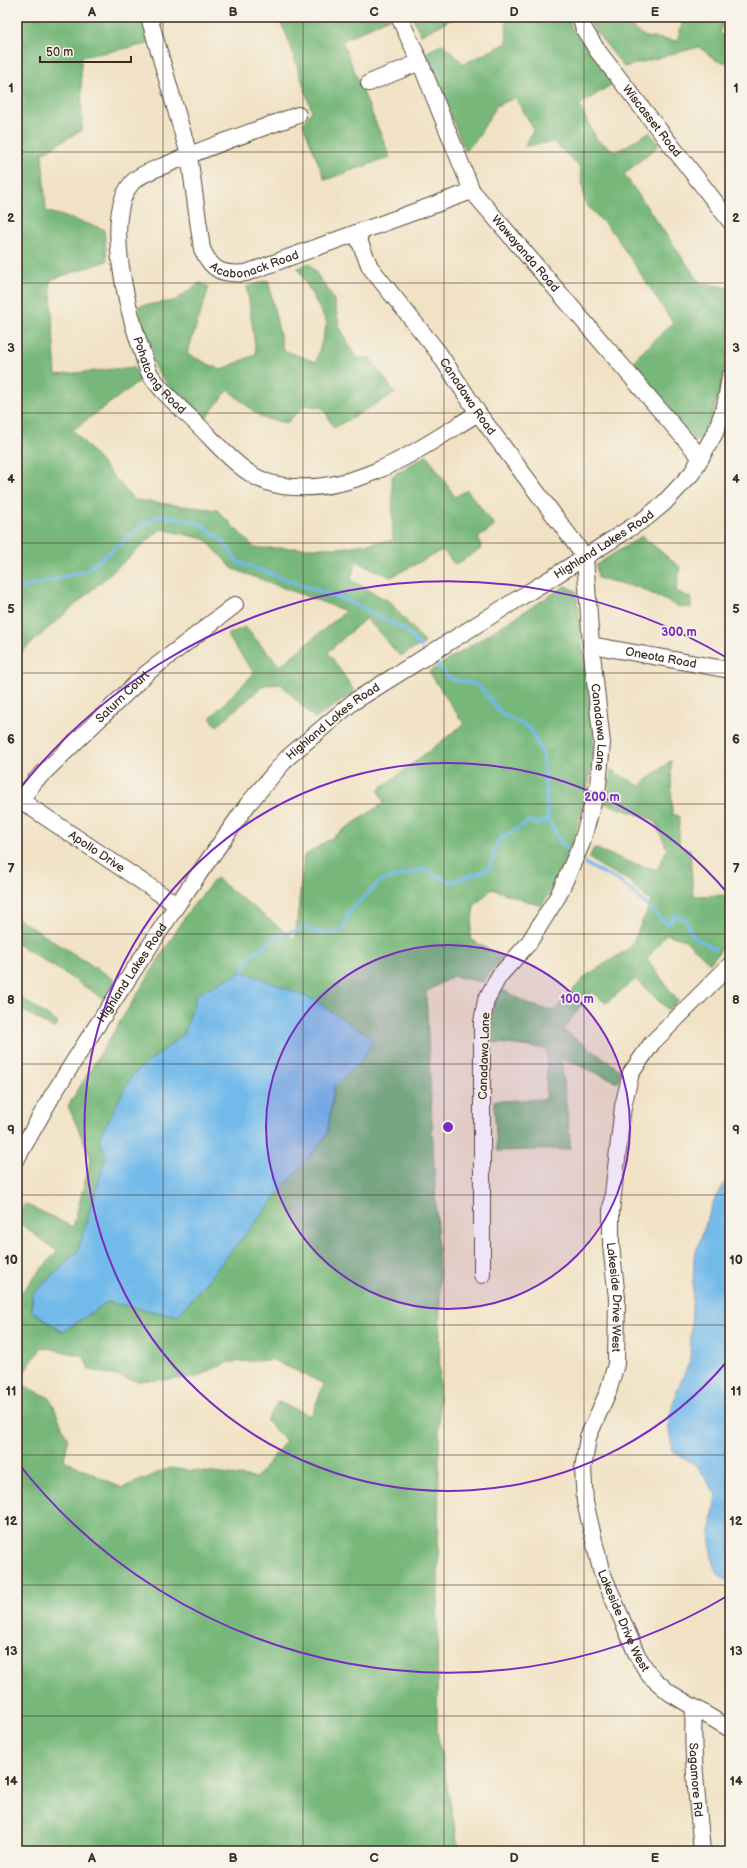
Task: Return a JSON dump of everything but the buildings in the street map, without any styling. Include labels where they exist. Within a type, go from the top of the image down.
[{"type":"street","name":"Wawayanda Road","points":[[399,17],[420,62],[472,191],[701,458]]},
{"type":"street","name":"Wiscasset Road","points":[[580,17],[584,29],[597,50],[730,221]]},
{"type":"street","name":"Acabonack Road","points":[[153,18],[189,155],[199,238],[205,256],[215,269],[233,274],[246,273],[472,191]]},
{"type":"street","points":[[370,83],[420,62]]},
{"type":"street","name":"Pohatcong Road","points":[[298,115],[189,155],[138,178],[131,184],[125,193],[121,206],[119,227],[123,281],[133,325],[149,373],[165,392],[232,459],[248,472],[265,482],[284,486],[314,486],[345,482],[378,471],[405,457],[478,413]]},
{"type":"street","name":"Canadawa Road","points":[[356,233],[370,266],[438,352],[478,413],[585,558]]},
{"type":"street","name":"Highland Lakes Road","points":[[17,1158],[52,1096],[177,904],[248,804],[287,758],[308,738],[353,702],[585,558],[646,518],[664,503],[680,487],[701,458],[715,433],[725,406],[730,378]]},
{"type":"street","name":"Canadawa Lane","points":[[482,1275],[482,1022],[486,1000],[499,976],[528,944],[558,896],[581,845],[598,785],[602,743],[591,645],[585,558]]},
{"type":"street","name":"Saturn Court","points":[[19,799],[34,781],[147,673],[235,605]]},
{"type":"street","name":"Oneota Road","points":[[591,645],[730,670]]},
{"type":"street","name":"Apollo Drive","points":[[19,799],[177,904]]},
{"type":"street","name":"Lakeside Drive West","points":[[730,965],[652,1043],[631,1073],[623,1106],[611,1212],[611,1245],[617,1298],[616,1364],[608,1392],[588,1436],[583,1469],[585,1502],[601,1570],[637,1655],[650,1676],[670,1693],[730,1729]]},
{"type":"street","name":"Sagamore Rd","points":[[694,1708],[692,1737],[696,1802],[702,1851]]},
{"type":"green space","points":[[17,17],[140,17],[143,20],[148,44],[81,57],[82,130],[42,153],[46,211],[104,229],[107,261],[50,280],[56,375],[134,367],[140,381],[73,430],[134,500],[217,510],[255,548],[339,548],[393,540],[392,476],[427,455],[455,497],[467,490],[495,526],[478,538],[482,548],[455,565],[443,550],[391,577],[356,561],[351,580],[390,602],[425,643],[400,656],[366,618],[328,652],[355,692],[315,719],[281,684],[264,685],[217,726],[210,718],[254,673],[227,635],[245,627],[280,666],[346,611],[233,569],[205,539],[161,529],[17,656]]},
{"type":"green space","points":[[278,17],[308,17],[310,22],[320,17],[391,17],[342,41],[390,157],[325,180],[303,124],[312,111],[287,36]]},
{"type":"green space","points":[[412,17],[456,17],[421,35]]},
{"type":"green space","points":[[493,17],[568,17],[571,27],[614,83],[579,105],[597,140],[616,152],[649,132],[659,145],[624,174],[700,283],[730,288],[729,332],[723,378],[711,419],[702,440],[695,441],[631,363],[673,323],[615,235],[585,203],[580,167],[554,142],[525,146],[534,129],[515,98],[496,106],[477,139],[465,151],[425,53],[443,44],[464,64],[507,43],[506,21]]},
{"type":"green space","points":[[588,17],[616,17],[646,37],[677,41],[684,17],[723,17],[720,34],[730,36],[730,63],[717,61],[699,47],[624,67],[593,28]]},
{"type":"green space","points":[[309,263],[333,297],[340,328],[356,358],[370,358],[395,393],[334,428],[323,408],[305,405],[287,423],[262,418],[228,390],[205,419],[181,402],[155,368],[138,306],[174,301],[200,283],[209,287],[187,354],[221,370],[256,354],[247,287],[268,280],[283,350],[316,362],[327,323],[298,268]]},
{"type":"green space","points":[[642,536],[680,567],[676,591],[691,598],[691,608],[677,606],[640,588],[598,578],[596,565]]},
{"type":"green space","points":[[565,586],[576,591],[594,742],[589,781],[573,841],[552,889],[541,906],[492,889],[474,906],[470,939],[502,957],[483,982],[453,976],[426,992],[440,1295],[437,1732],[459,1851],[17,1851],[17,1382],[17,1294],[19,1295],[57,1251],[17,1221],[17,1215],[25,1204],[73,1227],[91,1158],[68,1106],[188,912],[216,878],[295,940],[304,856],[384,803],[378,790],[464,724],[429,672]],"holes":[[[197,994],[362,1060],[334,1087],[327,1135],[178,1315],[107,1302],[62,1332],[32,1311],[32,1295],[78,1251],[132,1075],[184,1034]],[[42,1347],[84,1356],[89,1370],[137,1381],[195,1378],[228,1362],[273,1360],[324,1384],[311,1416],[278,1402],[266,1421],[286,1441],[256,1478],[170,1468],[122,1488],[64,1460],[68,1440],[50,1398],[17,1382]]]},
{"type":"green space","points":[[671,760],[672,814],[679,816],[679,846],[690,849],[693,896],[730,895],[730,939],[710,963],[685,940],[666,934],[647,959],[678,1001],[668,1010],[636,979],[606,1003],[591,992],[563,1030],[620,1070],[618,1082],[561,1058],[571,1149],[497,1151],[494,1101],[546,1099],[547,1049],[492,1042],[492,1015],[497,996],[501,989],[530,1005],[554,1011],[586,976],[631,947],[651,902],[628,880],[602,867],[589,858],[594,848],[629,862],[657,870],[667,849],[654,820],[604,803],[609,789],[611,770],[640,786]]},
{"type":"green space","points":[[17,918],[115,980],[104,999],[17,943]]},
{"type":"green space","points":[[17,995],[58,1023],[55,1029],[17,1007]]},
{"type":"water","points":[[243,971],[312,999],[374,1039],[362,1060],[334,1087],[327,1135],[178,1316],[107,1302],[63,1332],[32,1311],[32,1295],[78,1251],[106,1156],[99,1138],[132,1075],[184,1034],[197,994]]},
{"type":"water","points":[[730,1179],[730,1581],[721,1576],[715,1568],[712,1556],[711,1530],[716,1495],[699,1468],[672,1451],[668,1422],[676,1393],[690,1361],[694,1257],[715,1198],[727,1180]]},
{"type":"waterway","points":[[17,589],[86,571],[145,524],[162,515],[199,523],[222,540],[238,562],[352,603],[401,627],[421,647]]},
{"type":"waterway","points":[[436,663],[450,679],[478,685],[503,715],[530,728],[543,756],[548,820],[561,843],[568,849]]},
{"type":"waterway","points":[[243,971],[250,956],[277,936],[305,928],[325,934],[343,930],[349,911],[381,881],[424,869],[451,882],[489,869],[498,841],[529,821],[537,824],[548,820]]},
{"type":"waterway","points":[[584,862],[622,883],[668,924],[676,915],[686,920],[692,936],[715,949]]}]
